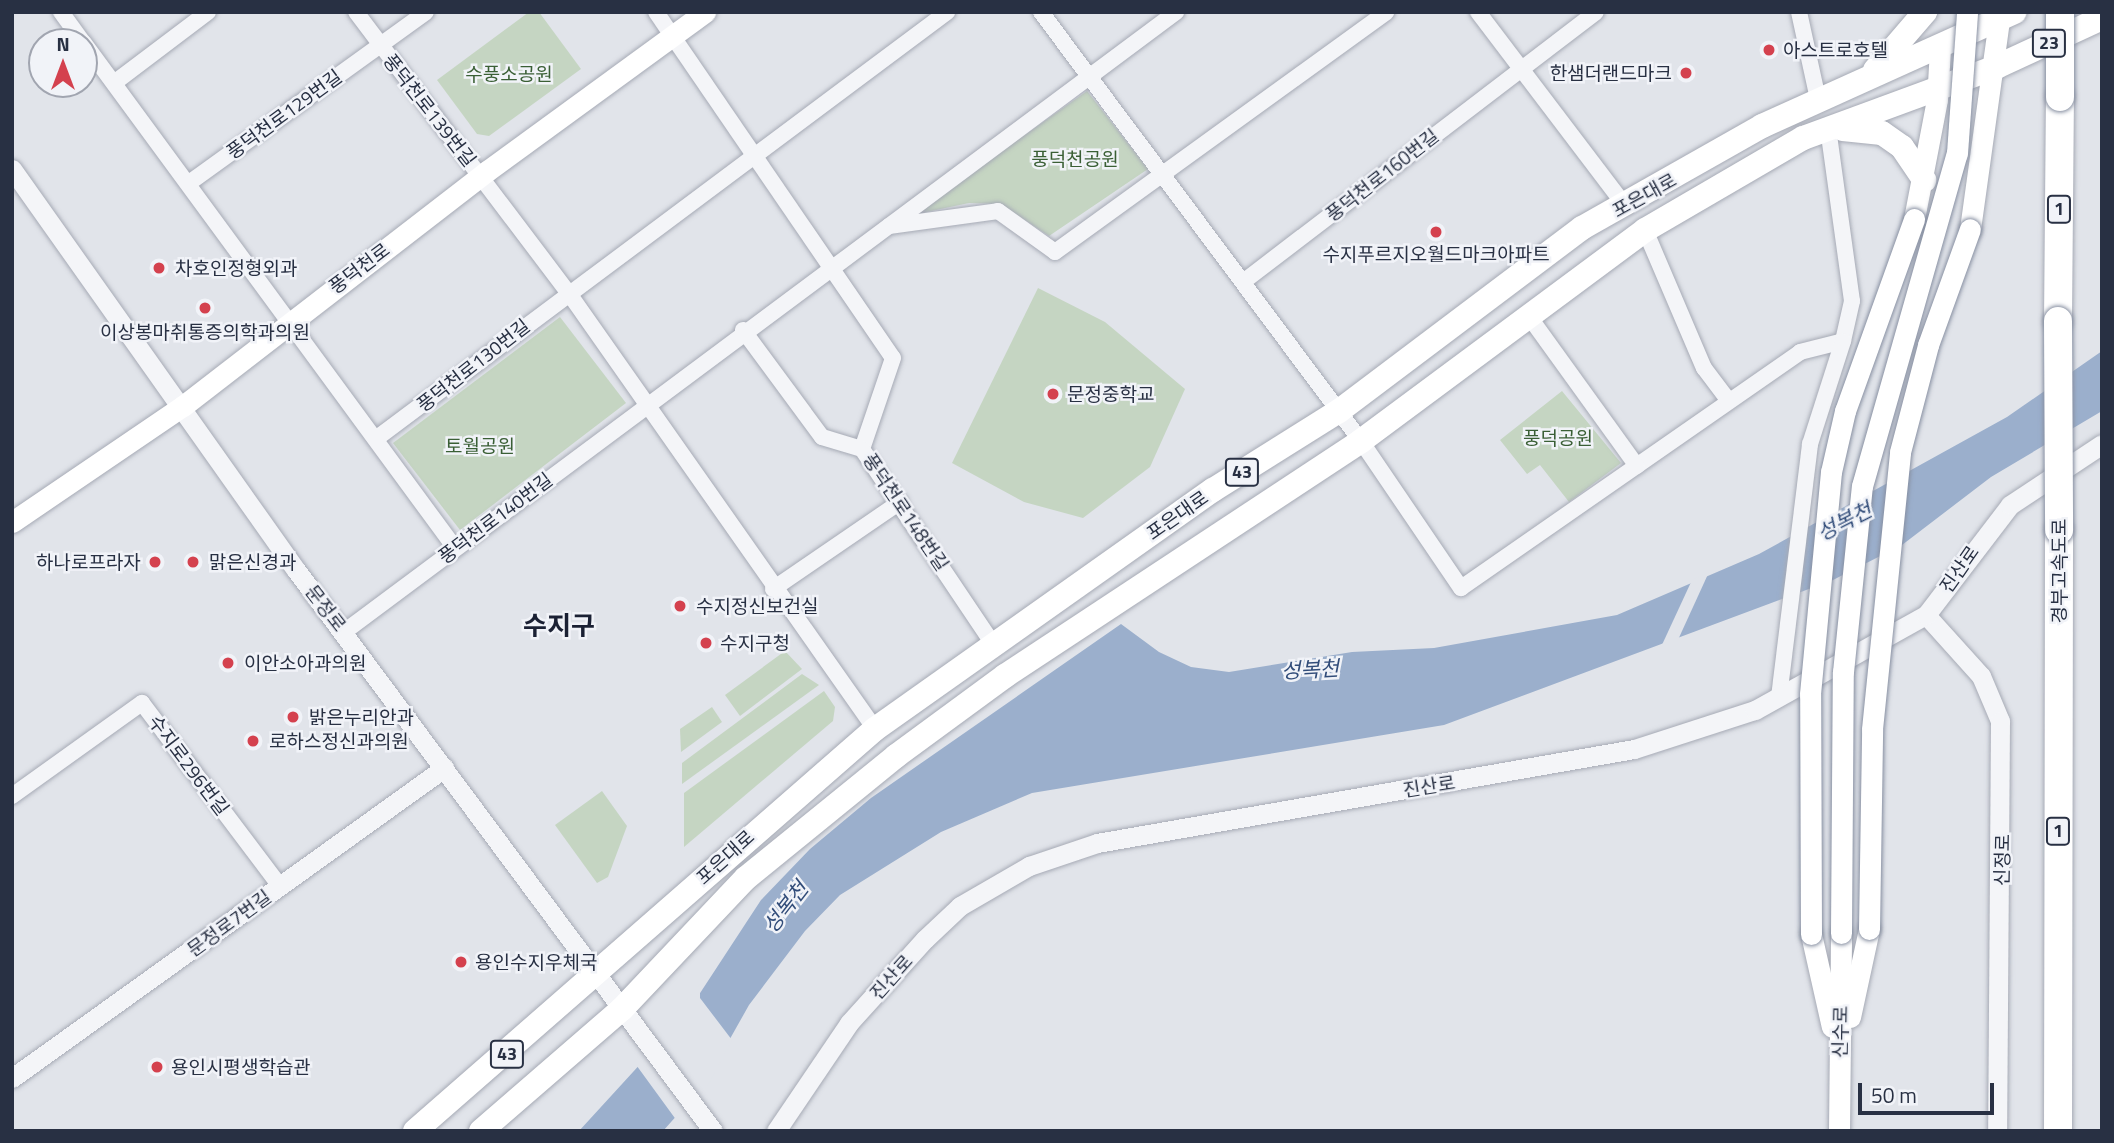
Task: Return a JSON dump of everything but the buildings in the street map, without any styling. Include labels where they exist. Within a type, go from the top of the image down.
[{"type":"highway","name":"경부고속도로","points":[[2058,1131],[2060,12]]},
{"type":"main road","name":"풍덕천로","points":[[12,522],[183,406],[481,175],[705,12]]},
{"type":"main road","points":[[1897,104],[1876,74],[1925,12]]},
{"type":"main road","points":[[1840,1063],[1811,934],[1810,694],[1831,472],[1845,411],[1914,219],[1924,180],[1938,88],[1939,12]]},
{"type":"main road","points":[[1840,1063],[1869,929],[1872,729],[1900,452],[1928,345],[1970,229],[1996,67],[1998,14],[1954,12]]},
{"type":"main road","name":"신수로","points":[[1839,1131],[1843,672],[1862,486],[1957,153],[1967,12]]},
{"type":"main road","name":"포은대로","points":[[415,1131],[875,729],[993,644],[1213,490],[1339,411],[1583,228],[1818,99],[1940,49],[1998,14]]},
{"type":"main road","name":"포은대로","points":[[481,1131],[622,1009],[746,878],[896,756],[1005,676],[1361,441],[1645,230],[1828,129],[1996,67],[2102,18]]},
{"type":"main road","points":[[1828,129],[1882,133],[1902,148],[1924,180]]},
{"type":"street","points":[[61,12],[73,28]]},
{"type":"street","points":[[114,83],[208,12]]},
{"type":"street","name":"풍덕천로139번길","points":[[356,12],[379,46],[481,175]]},
{"type":"street","name":"풍덕천로139번길","points":[[379,46],[426,12]]},
{"type":"street","name":"풍덕천로148번길","points":[[656,12],[832,263],[893,358],[862,449],[993,644]]},
{"type":"street","points":[[568,292],[757,157],[947,12]]},
{"type":"street","points":[[1041,12],[1361,441],[1461,588],[1800,352],[1843,341]]},
{"type":"street","points":[[832,263],[1176,12]]},
{"type":"street","points":[[882,228],[981,209],[1016,222],[1055,252],[1386,12]]},
{"type":"street","points":[[1478,12],[1625,206]]},
{"type":"street","name":"풍덕천로160번길","points":[[1243,282],[1596,12]]},
{"type":"street","points":[[1799,12],[1818,99]]},
{"type":"street","name":"풍덕천로129번길","points":[[189,183],[379,46]]},
{"type":"street","points":[[98,62],[377,438],[455,548]]},
{"type":"street","points":[[1780,698],[1781,669],[1810,444],[1843,341],[1852,301],[1828,129]]},
{"type":"street","name":"문정로","points":[[12,169],[344,632],[713,1131]]},
{"type":"street","points":[[481,175],[568,292],[773,589],[875,729]]},
{"type":"street","name":"포은대로","points":[[1645,230],[1704,368],[1730,401]]},
{"type":"street","name":"풍덕천로140번길","points":[[344,632],[832,263]]},
{"type":"street","name":"풍덕천로130번길","points":[[377,438],[568,292]]},
{"type":"street","points":[[1528,316],[1637,466]]},
{"type":"street","points":[[743,330],[822,437],[862,449]]},
{"type":"street","name":"진산로","points":[[776,1131],[849,1023],[931,932],[971,899],[1029,866],[1097,843],[1634,749],[1699,731],[1780,698],[1926,615],[2010,505],[2102,444]]},
{"type":"street","points":[[773,589],[900,502]]},
{"type":"street","name":"신정로","points":[[1926,615],[1981,676],[2000,721],[1997,1131]]},
{"type":"street","name":"수지로296번길","points":[[12,796],[142,703],[280,886]]},
{"type":"street","name":"문정로7번길","points":[[12,1078],[444,768]]},
{"type":"street","points":[[1989,1131],[1997,1110]]},
{"type":"green space","name":"수풍소공원","points":[[529,12],[539,12],[581,69],[489,136],[477,134],[437,80]]},
{"type":"green space","name":"풍덕천공원","points":[[1087,91],[1148,169],[1049,236],[1001,204],[969,203],[912,215]]},
{"type":"green space","points":[[1038,288],[1105,322],[1185,389],[1150,467],[1083,518],[1024,502],[952,463]]},
{"type":"green space","name":"토월공원","points":[[560,317],[626,403],[460,530],[393,443]]},
{"type":"green space","name":"풍덕공원","points":[[1562,391],[1621,463],[1569,502],[1540,465],[1527,474],[1500,440]]},
{"type":"green space","points":[[785,651],[802,669],[740,716],[725,695]]},
{"type":"green space","points":[[802,674],[819,685],[682,784],[682,763]]},
{"type":"green space","points":[[824,691],[835,707],[833,721],[684,847],[684,793]]},
{"type":"green space","points":[[712,707],[722,722],[681,752],[680,729]]},
{"type":"green space","points":[[602,791],[627,826],[608,877],[597,883],[555,825]]},
{"type":"water","name":"성복천","points":[[2102,351],[2102,411],[1991,477],[1902,545],[1833,580],[1444,725],[1032,793],[941,832],[840,895],[805,931],[749,1005],[704,1085],[663,1131],[579,1131],[687,1013],[761,900],[810,849],[871,798],[1121,624],[1159,652],[1191,667],[1229,672],[1352,652],[1434,648],[1617,615],[1759,554],[2007,417]]},
{"type":"pier","points":[[1709,572],[1677,642],[1661,647],[1692,580]]},
{"type":"pier","points":[[700,984],[700,998],[732,1040],[707,1087],[677,1121],[634,1062]]},
{"type":"place","name":"아스트로호텔","points":[[1769,50]]},
{"type":"place","name":"한샘더랜드마크","points":[[1686,73]]},
{"type":"place","name":"수지푸르지오월드마크아파트","points":[[1436,232]]},
{"type":"place","name":"차호인정형외과","points":[[159,268]]},
{"type":"place","name":"이상봉마취통증의학과의원","points":[[205,308]]},
{"type":"place","name":"문정중학교","points":[[1053,394]]},
{"type":"place","name":"하나로프라자","points":[[155,562]]},
{"type":"place","name":"맑은신경과","points":[[193,562]]},
{"type":"place","name":"수지정신보건실","points":[[680,606]]},
{"type":"place","name":"수지구청","points":[[706,643]]},
{"type":"place","name":"이안소아과의원","points":[[228,663]]},
{"type":"place","name":"밝은누리안과","points":[[293,717]]},
{"type":"place","name":"로하스정신과의원","points":[[253,741]]},
{"type":"place","name":"용인수지우체국","points":[[461,962]]},
{"type":"place","name":"용인시평생학습관","points":[[157,1067]]},
{"type":"district","name":"수지구","points":[[559,626]]}]
